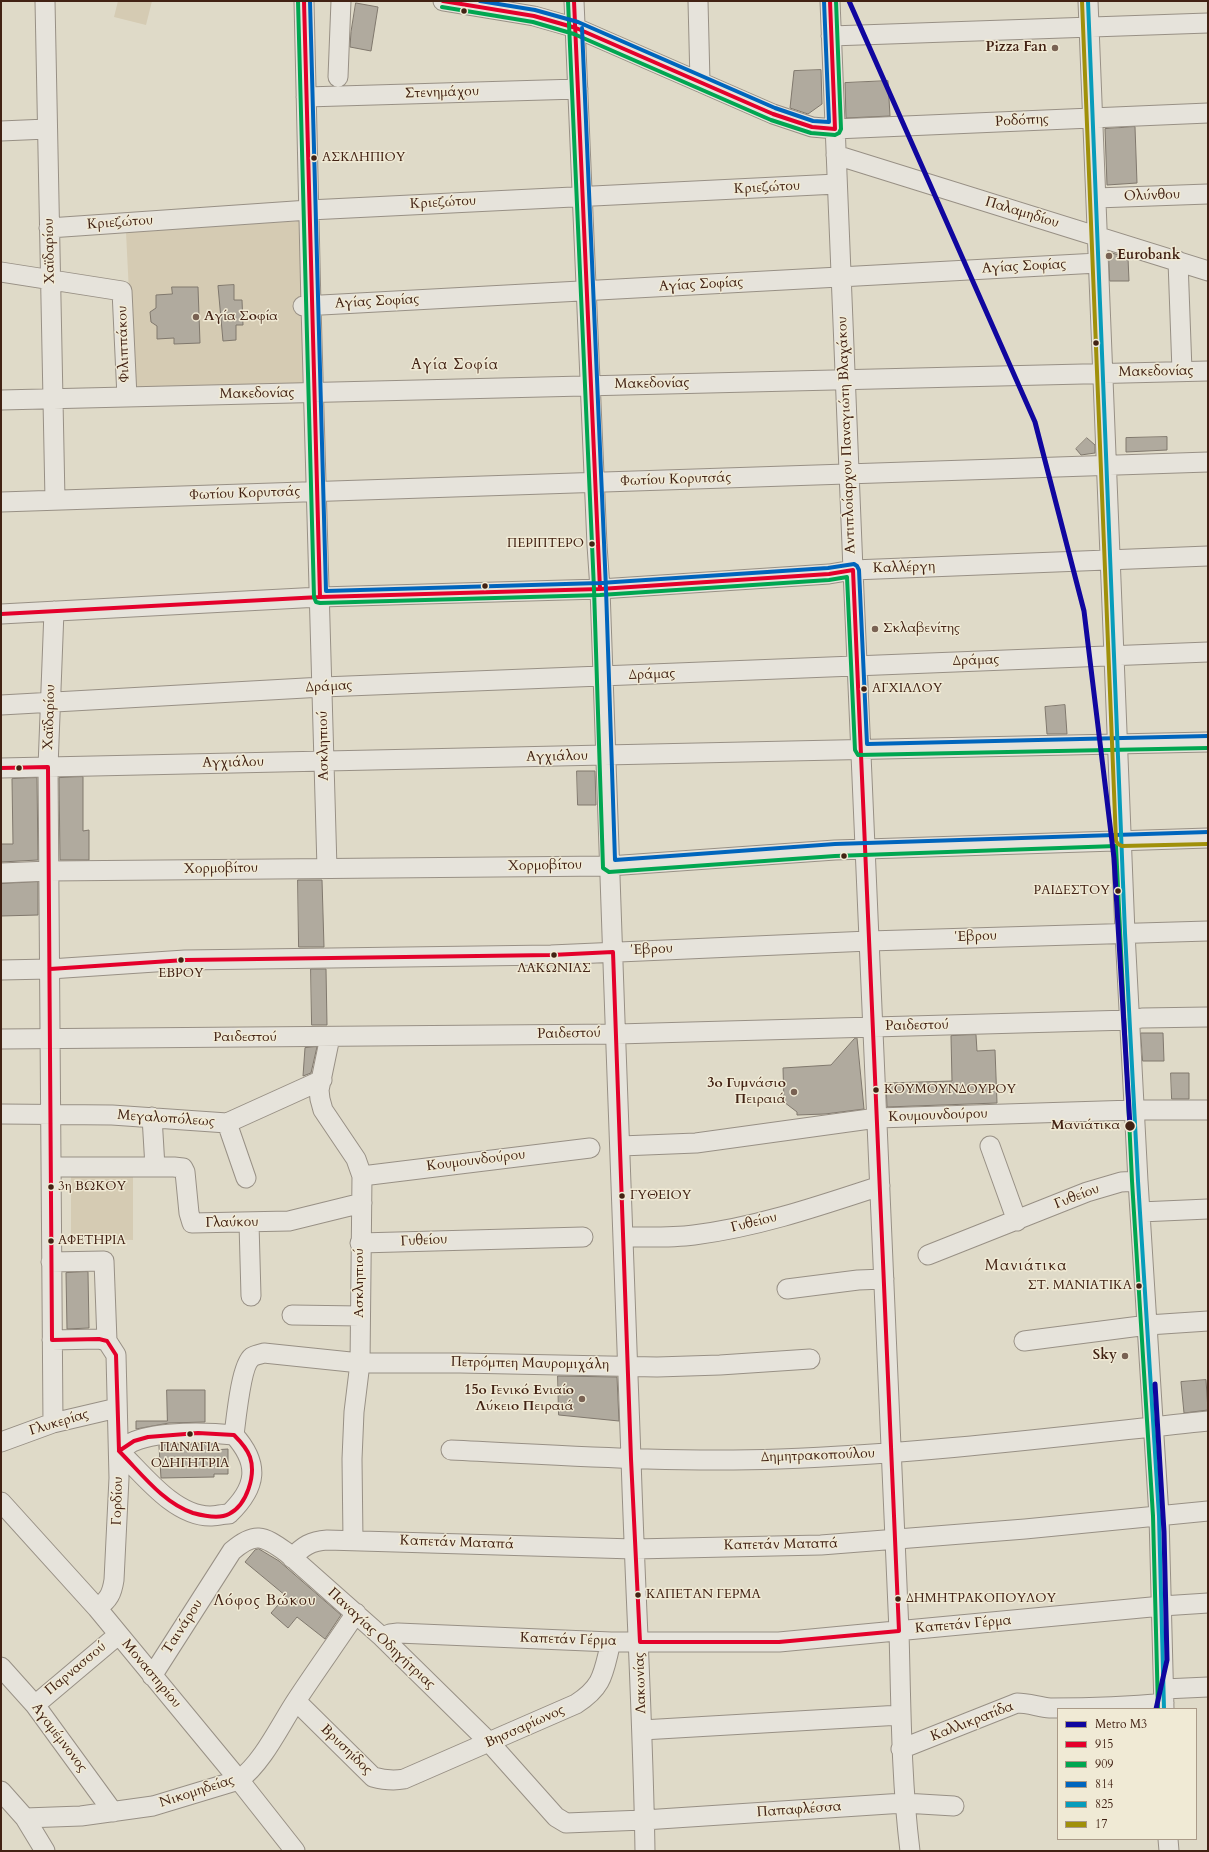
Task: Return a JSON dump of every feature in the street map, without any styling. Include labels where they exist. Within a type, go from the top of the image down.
[{"type":"street","name":"Χαϊδαρίου","points":[[45,1],[54,500]]},
{"type":"street","name":"Ασκληπιού","points":[[304,1],[309,210],[307,306],[314,393],[327,868]]},
{"type":"street","points":[[338,76],[341,1]]},
{"type":"street","points":[[443,1],[534,16],[576,28],[773,114],[812,127],[835,129]]},
{"type":"street","name":"Λακωνίας","points":[[574,1],[594,482],[600,589],[609,866],[621,1146],[634,1549],[640,1642],[644,1851]]},
{"type":"street","points":[[698,1],[700,82]]},
{"type":"street","name":"Αντιπλοίαρχου Παναγιώτη Βλαχάκου","points":[[830,1],[899,1631],[901,1749],[904,1804],[910,1851]]},
{"type":"street","points":[[1088,1],[1125,933],[1138,1181],[1159,1516],[1164,1700]]},
{"type":"street","points":[[831,36],[1208,23]]},
{"type":"street","name":"Στενημάχου","points":[[306,98],[578,89]]},
{"type":"street","name":"Ροδόπης","points":[[835,129],[1208,113]]},
{"type":"street","points":[[1,131],[47,129]]},
{"type":"street","name":"Παλαμηδίου","points":[[836,155],[1208,271]]},
{"type":"street","name":"Κριεζώτου","points":[[49,228],[309,210],[837,184]]},
{"type":"street","name":"Ολύνθου","points":[[1096,198],[1208,194]]},
{"type":"street","points":[[1178,261],[1182,371]]},
{"type":"street","name":"Αγίας Σοφίας","points":[[307,306],[1098,263]]},
{"type":"street","points":[[1,272],[50,279]]},
{"type":"street","name":"Φιλιππάκου","points":[[50,279],[122,292],[126,397]]},
{"type":"street","name":"Μακεδονίας","points":[[1,400],[1208,371]]},
{"type":"street","name":"Φωτίου Κορυτσάς","points":[[1,502],[1208,462]]},
{"type":"street","name":"Καλλέργη","points":[[1,614],[320,597],[600,589],[828,574],[853,570],[1208,556]]},
{"type":"street","name":"Χαϊδαρίου","points":[[53,1423],[48,767],[54,611]]},
{"type":"street","name":"Δράμας","points":[[1,705],[322,687],[1208,652]]},
{"type":"street","name":"Αγχιάλου","points":[[1,768],[1208,742]]},
{"type":"street","name":"Χορμοβίτου","points":[[1,873],[49,871],[609,866],[865,849],[1208,838]]},
{"type":"street","name":"Έβρου","points":[[1,970],[50,969],[185,960],[527,955],[869,941],[1208,931]]},
{"type":"street","name":"Ραιδεστού","points":[[1,1039],[616,1034],[1208,1017]]},
{"type":"street","name":"Ασκληπιού","points":[[330,1037],[319,1090],[320,1099],[323,1110],[356,1159],[362,1176],[360,1243],[360,1362],[352,1459],[353,1540]]},
{"type":"street","name":"Μεγαλοπόλεως","points":[[1,1114],[152,1117],[227,1123],[322,1080]]},
{"type":"street","name":"Κουμουνδούρου","points":[[621,1146],[696,1143],[816,1128],[877,1118],[1134,1110],[1208,1110]]},
{"type":"street","points":[[152,1117],[155,1167]]},
{"type":"street","points":[[227,1123],[246,1178]]},
{"type":"street","points":[[990,1146],[1017,1221]]},
{"type":"street","name":"Κουμουνδούρου","points":[[362,1176],[590,1148]]},
{"type":"street","name":"Γλαύκου","points":[[52,1167],[183,1168],[185,1172],[189,1213],[192,1224],[289,1221],[362,1203]]},
{"type":"street","name":"Γυθείου","points":[[928,1255],[1106,1186],[1138,1181]]},
{"type":"street","name":"Γυθείου","points":[[624,1237],[692,1235],[744,1227],[812,1208],[880,1186]]},
{"type":"street","points":[[1140,1212],[1208,1210]]},
{"type":"street","points":[[249,1223],[251,1296]]},
{"type":"street","name":"Γυθείου","points":[[360,1243],[583,1237]]},
{"type":"street","name":"Γορδίου","points":[[51,1262],[104,1260],[107,1341],[116,1355],[119,1478],[114,1580],[112,1592],[106,1602],[97,1608]]},
{"type":"street","points":[[787,1289],[858,1280],[884,1279]]},
{"type":"street","points":[[292,1315],[360,1316]]},
{"type":"street","points":[[1024,1341],[1148,1326],[1208,1321]]},
{"type":"street","points":[[52,1340],[99,1339],[107,1341]]},
{"type":"street","name":"Πετρόμπεη Μαυρομιχάλη","points":[[234,1435],[246,1367],[251,1357],[264,1353],[360,1362],[628,1366],[684,1366],[810,1359]]},
{"type":"street","name":"Γλυκερίας","points":[[1,1442],[53,1423],[117,1408]]},
{"type":"street","name":"Δημητρακοπούλου","points":[[451,1450],[631,1459],[777,1459],[891,1453],[1208,1421]]},
{"type":"street","points":[[198,1433],[234,1435],[245,1448],[251,1460],[251,1473],[249,1488],[240,1503],[229,1514],[210,1516],[193,1513],[177,1506],[119,1451],[134,1442],[148,1437],[198,1433]]},
{"type":"street","name":"Μοναστηρίου","points":[[1,1502],[97,1608],[239,1780],[295,1851]]},
{"type":"street","name":"Καπετάν Ματαπά","points":[[292,1558],[303,1547],[316,1541],[353,1540],[634,1549],[821,1545],[1025,1529],[1208,1511]]},
{"type":"street","points":[[229,1514],[244,1541]]},
{"type":"street","name":"Παναγίας Οδηγήτριας","points":[[244,1541],[253,1537],[274,1544],[356,1613],[490,1743],[560,1821],[573,1824],[644,1820]]},
{"type":"street","name":"Ταινάρου","points":[[152,1676],[232,1550],[244,1541]]},
{"type":"street","name":"Καπετάν Γέρμα","points":[[382,1637],[398,1633],[611,1642],[779,1642],[1162,1606],[1208,1604]]},
{"type":"street","name":"Νικομηδείας","points":[[25,1818],[81,1816],[153,1806],[239,1780],[257,1762],[296,1701],[356,1613]]},
{"type":"street","name":"Παρνασσού","points":[[35,1705],[118,1635]]},
{"type":"street","name":"Βησσαρίωνος","points":[[404,1779],[490,1743],[576,1704],[587,1697],[602,1680],[611,1642]]},
{"type":"street","name":"Αγαμέμνονος","points":[[1,1667],[35,1705],[113,1812]]},
{"type":"street","name":"Καλλικρατίδα","points":[[901,1749],[1016,1703],[1026,1703],[1048,1708],[1101,1708],[1164,1700],[1208,1687]]},
{"type":"street","name":"Βρυσηίδος","points":[[296,1701],[373,1777],[395,1781],[404,1779]]},
{"type":"street","points":[[642,1730],[901,1715]]},
{"type":"street","points":[[1,1791],[25,1818],[44,1850]]},
{"type":"street","name":"Παπαφλέσσα","points":[[644,1820],[904,1804],[954,1806]]},
{"type":"street","points":[[1168,1840],[1169,1851]]},
{"type":"shaded area","points":[[118,1],[152,1],[146,25],[114,17]]},
{"type":"shaded area","points":[[300,221],[305,389],[134,394],[126,232]]},
{"type":"shaded area","points":[[71,1174],[133,1175],[133,1240],[71,1238]]},
{"type":"building","points":[[356,3],[378,7],[371,51],[350,47]]},
{"type":"building","points":[[821,70],[822,104],[808,114],[790,108],[794,71]]},
{"type":"building","points":[[888,81],[890,116],[846,118],[845,83]]},
{"type":"building","points":[[1135,127],[1137,183],[1107,185],[1105,129]]},
{"type":"building","points":[[1109,252],[1128,258],[1129,281],[1110,281]]},
{"type":"building","points":[[234,285],[234,300],[242,300],[243,325],[236,325],[236,340],[223,341],[218,286]]},
{"type":"building","points":[[172,287],[198,287],[200,343],[174,344],[174,338],[157,339],[157,326],[151,322],[150,312],[156,308],[156,295],[172,294]]},
{"type":"building","points":[[1167,437],[1167,450],[1126,452],[1126,438]]},
{"type":"building","points":[[1087,438],[1095,445],[1095,453],[1081,455],[1076,449]]},
{"type":"building","points":[[1065,705],[1067,734],[1047,734],[1045,707]]},
{"type":"building","points":[[577,771],[595,771],[596,805],[578,805]]},
{"type":"building","points":[[83,777],[83,831],[89,830],[89,860],[60,860],[59,778]]},
{"type":"building","points":[[37,778],[38,860],[1,862],[1,844],[13,844],[12,779]]},
{"type":"building","points":[[298,880],[322,880],[324,947],[299,947]]},
{"type":"building","points":[[38,882],[38,915],[1,916],[1,884]]},
{"type":"building","points":[[311,969],[326,969],[327,1025],[312,1025]]},
{"type":"building","points":[[1141,1033],[1163,1033],[1164,1061],[1143,1061]]},
{"type":"building","points":[[976,1035],[977,1051],[995,1050],[997,1103],[887,1107],[886,1083],[952,1081],[951,1036]]},
{"type":"building","points":[[857,1038],[864,1109],[825,1114],[797,1115],[797,1112],[784,1102],[783,1068],[831,1065],[854,1039]]},
{"type":"building","points":[[317,1047],[311,1073],[303,1076],[305,1048]]},
{"type":"building","points":[[1171,1073],[1189,1073],[1189,1099],[1172,1099]]},
{"type":"building","points":[[88,1272],[89,1328],[67,1329],[66,1273]]},
{"type":"building","name":"15ο Γενικό Ενιαίο Λύκειο Πειραιά","points":[[558,1376],[617,1377],[619,1421],[559,1415]]},
{"type":"building","points":[[1206,1380],[1208,1410],[1184,1413],[1181,1382]]},
{"type":"building","points":[[167,1390],[205,1390],[205,1422],[169,1423],[136,1429],[136,1421],[167,1421]]},
{"type":"building","points":[[213,1444],[213,1450],[228,1449],[228,1474],[214,1474],[214,1477],[161,1478],[159,1446]]},
{"type":"building","points":[[259,1549],[279,1561],[341,1615],[325,1639],[297,1617],[288,1628],[271,1613],[286,1596],[245,1562],[255,1550]]},
{"type":"metro line","name":"Μ3","points":[[849,1],[1035,422],[1084,611],[1114,858],[1130,1126]]},
{"type":"metro line","name":"Μ3","points":[[1155,1384],[1164,1532],[1167,1660],[1156,1708]]},
{"type":"transit line","name":"909","points":[[298,1],[314,597],[316,602],[600,595],[829,580],[847,577],[855,750],[858,755],[1208,748]]},
{"type":"transit line","name":"915","points":[[304,1],[320,597]]},
{"type":"transit line","name":"814","points":[[310,1],[326,591],[600,583],[828,568],[854,564],[859,570],[867,744],[1208,736]]},
{"type":"transit line","name":"915","points":[[443,1],[534,16],[576,28],[773,114],[812,127],[835,129],[830,1]]},
{"type":"transit line","name":"814","points":[[480,1],[535,10],[578,22],[775,108],[813,121],[829,122],[824,1]]},
{"type":"transit line","name":"909","points":[[568,1],[594,589],[603,868],[609,872],[835,856],[1116,846],[1132,1181],[1153,1516],[1158,1708]]},
{"type":"transit line","name":"915","points":[[574,1],[600,589]]},
{"type":"transit line","name":"909","points":[[442,7],[533,22],[574,34],[771,120],[811,133],[835,135],[839,133],[841,129],[836,1]]},
{"type":"transit line","name":"17","points":[[1082,1],[1116,841],[1122,846],[1208,844]]},
{"type":"transit line","name":"825","points":[[1088,1],[1125,933],[1138,1181],[1159,1516],[1164,1708]]},
{"type":"transit line","name":"814","points":[[582,28],[606,589],[615,860],[835,844],[1208,832]]},
{"type":"transit line","name":"915","points":[[1,614],[320,597],[600,589],[829,574],[853,570],[899,1631],[779,1642],[640,1642],[631,1459],[613,952],[551,955],[185,960],[50,969]]},
{"type":"transit line","name":"915","points":[[1,768],[48,767],[52,1340],[99,1339],[107,1341],[116,1355],[119,1451]]},
{"type":"transit line","name":"915","points":[[198,1433],[234,1435],[241,1442],[250,1457],[252,1464],[251,1481],[245,1497],[235,1510],[225,1516],[212,1516],[193,1513],[172,1502],[162,1495],[119,1451],[134,1441],[148,1437],[198,1433]]},
{"type":"place","name":"Pizza Fan","points":[[1055,48]]},
{"type":"place","name":"ΑΣΚΛΗΠΙΟΥ","points":[[314,158]]},
{"type":"place","name":"Eurobank","points":[[1109,256]]},
{"type":"place","name":"Αγία Σοφία","points":[[196,317]]},
{"type":"place","name":"ΠΕΡΙΠΤΕΡΟ","points":[[592,544]]},
{"type":"place","name":"Σκλαβενίτης","points":[[875,629]]},
{"type":"place","name":"ΑΓΧΙΑΛΟΥ","points":[[864,689]]},
{"type":"place","name":"ΡΑΙΔΕΣΤΟΥ","points":[[1118,891]]},
{"type":"place","name":"ΛΑΚΩΝΙΑΣ","points":[[554,955]]},
{"type":"place","name":"ΕΒΡΟΥ","points":[[181,960]]},
{"type":"place","name":"ΚΟΥΜΟΥΝΔΟΥΡΟΥ","points":[[876,1090]]},
{"type":"place","name":"3ο Γυμνάσιο Πειραιά","points":[[794,1092]]},
{"type":"place","name":"Μανιάτικα","points":[[1130,1126]]},
{"type":"place","name":"3η ΒΩΚΟΥ","points":[[51,1187]]},
{"type":"place","name":"ΓΥΘΕΙΟΥ","points":[[622,1196]]},
{"type":"place","name":"ΑΦΕΤΗΡΙΑ","points":[[51,1241]]},
{"type":"place","name":"ΣΤ. ΜΑΝΙΑΤΙΚΑ","points":[[1139,1286]]},
{"type":"place","name":"Sky","points":[[1125,1356]]},
{"type":"place","name":"15ο Γενικό Ενιαίο Λύκειο Πειραιά","points":[[582,1399]]},
{"type":"place","name":"ΠΑΝΑΓΙΑ ΟΔΗΓΗΤΡΙΑ","points":[[190,1434]]},
{"type":"place","name":"ΚΑΠΕΤΑΝ ΓΕΡΜΑ","points":[[638,1595]]},
{"type":"place","name":"ΔΗΜΗΤΡΑΚΟΠΟΥΛΟΥ","points":[[898,1599]]},
{"type":"district","name":"Αγία Σοφία","points":[[455,366]]},
{"type":"district","name":"Μανιάτικα","points":[[1026,1267]]},
{"type":"district","name":"Λόφος Βώκου","points":[[265,1602]]}]
